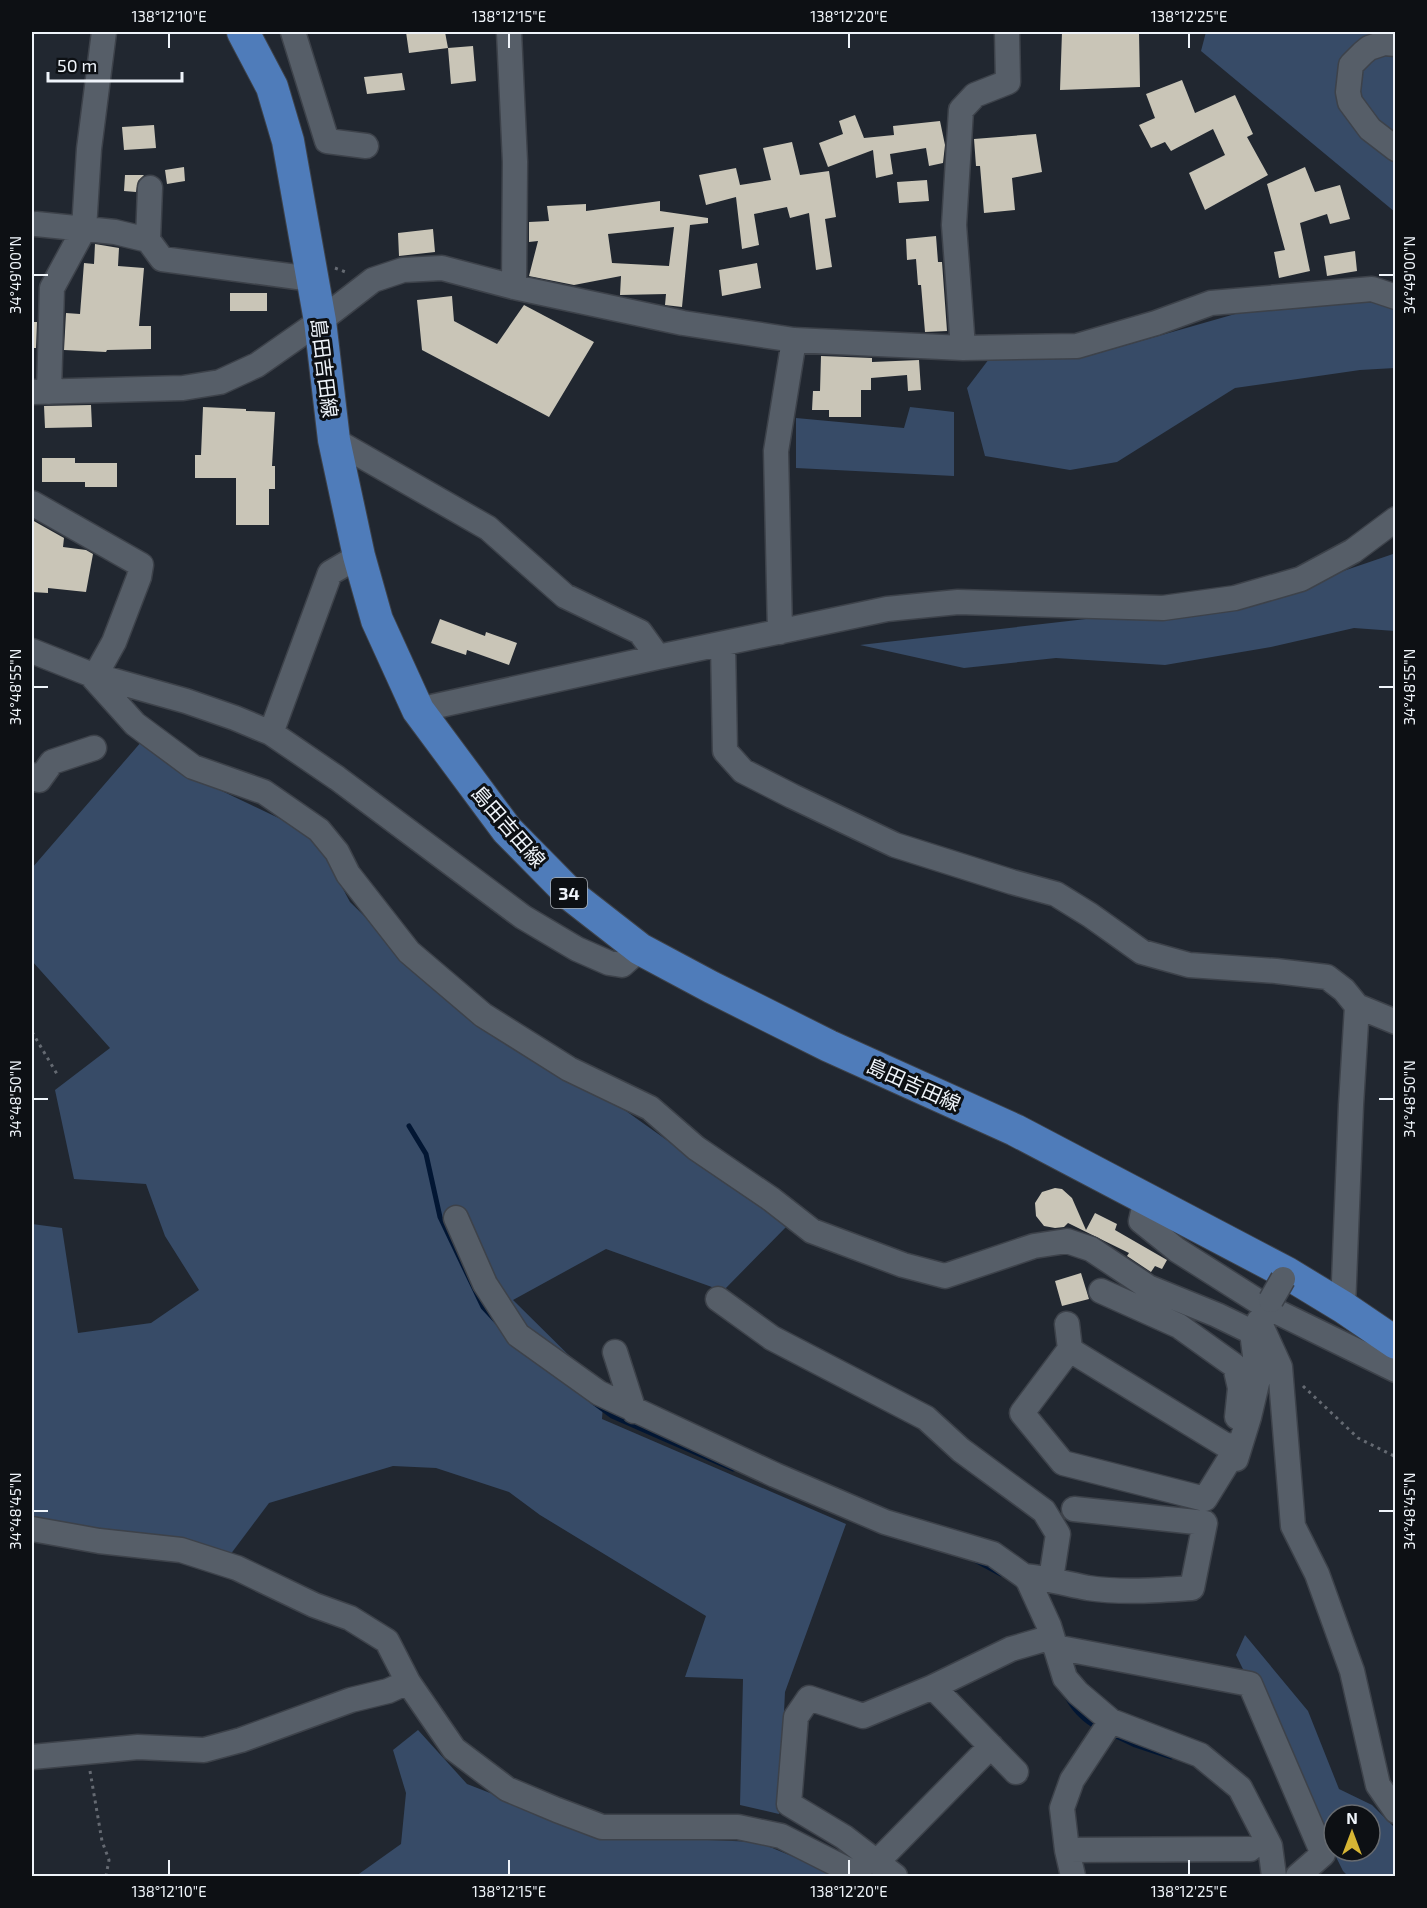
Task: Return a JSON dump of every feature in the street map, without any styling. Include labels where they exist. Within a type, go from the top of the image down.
[{"type":"main road","name":"島田吉田線","points":[[243,32],[272,87],[323,273],[320,321],[334,440],[359,555],[377,620],[418,710],[507,830],[572,896],[640,949],[829,1046],[1015,1130],[1146,1199],[1270,1302],[1343,1307],[1395,1343]]},
{"type":"street","points":[[104,32],[89,149],[84,229],[42,287],[40,392],[183,388],[220,382],[257,365],[373,280],[403,270],[442,268],[514,287],[683,324],[794,340],[963,348],[1077,346],[1156,323],[1211,303],[1372,289],[1395,297]]},
{"type":"street","points":[[293,32],[327,141],[366,146]]},
{"type":"street","points":[[509,32],[515,162],[514,287]]},
{"type":"street","points":[[963,348],[954,225],[961,110],[975,95],[1008,82],[1007,32]]},
{"type":"street","points":[[1395,44],[1384,43],[1369,48],[1351,65],[1348,92],[1350,102],[1370,129],[1395,149]]},
{"type":"street","points":[[148,240],[150,188]]},
{"type":"street","points":[[36,224],[114,232],[148,240],[162,258],[323,273]]},
{"type":"street","points":[[780,632],[776,451],[794,340]]},
{"type":"street","points":[[334,440],[488,528],[565,596],[640,632],[658,657]]},
{"type":"street","points":[[32,503],[141,565],[139,578],[114,642],[93,675]]},
{"type":"street","points":[[418,710],[887,609],[958,602],[1162,608],[1235,598],[1301,579],[1353,551],[1395,519]]},
{"type":"street","points":[[271,733],[330,573],[359,555]]},
{"type":"street","points":[[723,644],[725,751],[743,771],[895,845],[1056,894],[1142,952],[1188,965],[1327,976],[1344,990],[1357,1006],[1395,1022]]},
{"type":"street","points":[[32,651],[93,675],[186,701],[271,733],[337,778],[523,918],[577,949],[609,963],[622,965],[640,949]]},
{"type":"street","points":[[93,675],[135,724],[193,767],[264,792],[319,830],[338,852],[348,874],[409,952],[483,1014],[569,1069],[650,1108],[696,1148],[771,1199],[812,1231],[903,1265],[945,1276],[1034,1246],[1067,1241],[1091,1249],[1148,1287],[1217,1315],[1270,1302],[1395,1370]]},
{"type":"street","points":[[32,775],[39,780],[52,762],[94,748]]},
{"type":"street","points":[[1343,1307],[1357,1006]]},
{"type":"street","points":[[456,1218],[485,1284],[518,1335],[599,1393],[764,1470],[885,1522],[993,1554],[1024,1576],[1033,1589],[1047,1641],[1065,1678],[1107,1728],[1200,1755],[1240,1788],[1270,1846],[1274,1876]]},
{"type":"street","points":[[1067,1324],[1070,1349],[1022,1413],[1064,1463],[1205,1499],[1239,1447],[1235,1432],[1240,1388],[1235,1366],[1179,1326],[1101,1291]]},
{"type":"street","points":[[718,1299],[772,1338],[926,1418],[961,1450],[1044,1511],[1058,1534],[1051,1579]]},
{"type":"street","points":[[1270,1302],[1280,1367],[1293,1526],[1317,1574],[1352,1671],[1378,1785],[1395,1811]]},
{"type":"street","points":[[1024,1576],[1051,1579],[1089,1588],[1145,1591],[1192,1588],[1205,1523],[1239,1447],[1258,1379],[1270,1302]]},
{"type":"street","points":[[1070,1349],[1227,1446],[1239,1447]]},
{"type":"street","points":[[615,1352],[634,1411]]},
{"type":"street","points":[[1074,1509],[1205,1523]]},
{"type":"street","points":[[32,1529],[99,1541],[181,1550],[237,1568],[314,1605],[350,1618],[387,1641],[408,1682],[454,1749],[507,1789],[602,1827],[738,1827],[781,1836],[877,1872]]},
{"type":"street","points":[[877,1872],[844,1837],[789,1804],[796,1717],[809,1698],[863,1716],[933,1687],[1011,1649],[1047,1641],[1250,1684],[1323,1854],[1298,1876]]},
{"type":"street","points":[[32,1757],[138,1747],[204,1750],[388,1691],[408,1682]]},
{"type":"street","points":[[933,1687],[1016,1772]]},
{"type":"street","points":[[1073,1876],[1062,1809],[1072,1780],[1107,1728]]},
{"type":"street","points":[[877,1872],[991,1746]]},
{"type":"street","points":[[1067,1850],[1250,1849]]},
{"type":"path","points":[[323,273],[353,275]]},
{"type":"path","points":[[32,1032],[57,1074]]},
{"type":"path","points":[[1280,1367],[1358,1438],[1395,1457]]},
{"type":"path","points":[[87,1752],[102,1840],[109,1860],[106,1876]]},
{"type":"shaded area","points":[[1206,32],[1395,32],[1395,212],[1201,51]]},
{"type":"shaded area","points":[[1360,300],[1395,308],[1395,368],[1360,370],[1235,388],[1117,462],[1070,470],[985,456],[967,388],[989,359],[1092,355],[1249,310]]},
{"type":"shaded area","points":[[910,407],[954,412],[954,476],[796,468],[796,418],[904,428]]},
{"type":"shaded area","points":[[1395,554],[1395,631],[1354,628],[1271,647],[1165,665],[1056,658],[964,668],[860,645],[1261,599]]},
{"type":"shaded area","points":[[142,741],[201,781],[314,835],[350,902],[461,1011],[619,1106],[787,1226],[723,1291],[606,1249],[513,1300],[604,1390],[602,1419],[846,1524],[785,1692],[779,1814],[740,1805],[743,1679],[685,1677],[706,1616],[540,1515],[509,1492],[436,1468],[393,1466],[269,1503],[230,1555],[32,1518],[32,1224],[62,1228],[78,1333],[151,1323],[199,1290],[165,1236],[146,1184],[74,1179],[55,1090],[110,1048],[32,961],[32,868]]},
{"type":"shaded area","points":[[1245,1635],[1308,1711],[1339,1789],[1368,1803],[1322,1803],[1322,1829],[1236,1655]]},
{"type":"shaded area","points":[[418,1730],[467,1784],[590,1832],[633,1837],[758,1842],[840,1876],[356,1876],[401,1844],[406,1793],[393,1750]]},
{"type":"shaded area","points":[[1382,1815],[1395,1828],[1395,1876],[1348,1876],[1339,1863],[1382,1863]]},
{"type":"building","points":[[406,32],[445,32],[448,48],[409,53]]},
{"type":"building","points":[[1062,32],[1139,32],[1140,87],[1060,90]]},
{"type":"building","points":[[473,46],[476,81],[451,84],[448,48]]},
{"type":"building","points":[[402,73],[405,90],[367,94],[364,77]]},
{"type":"building","points":[[1182,80],[1195,113],[1235,95],[1253,134],[1247,137],[1268,175],[1205,210],[1189,173],[1225,155],[1213,129],[1171,151],[1165,142],[1151,148],[1139,125],[1155,118],[1146,94]]},
{"type":"building","points":[[855,115],[864,138],[894,135],[893,126],[940,121],[945,145],[943,163],[929,166],[926,148],[890,154],[893,174],[876,178],[873,150],[828,167],[819,143],[843,134],[839,121]]},
{"type":"building","points":[[154,125],[156,148],[124,150],[122,127]]},
{"type":"building","points":[[1036,134],[1042,172],[1012,178],[1015,210],[984,213],[980,166],[976,166],[974,139]]},
{"type":"building","points":[[792,142],[800,175],[829,171],[836,217],[825,219],[832,267],[816,270],[809,213],[790,218],[787,207],[754,214],[759,245],[742,249],[736,197],[706,205],[699,175],[736,168],[740,185],[771,180],[763,148]]},
{"type":"building","points":[[184,167],[185,181],[167,184],[165,170]]},
{"type":"building","points":[[1305,167],[1315,192],[1340,185],[1350,219],[1330,224],[1327,214],[1300,223],[1310,271],[1279,278],[1274,252],[1285,250],[1267,184]]},
{"type":"building","points":[[125,175],[144,175],[138,181],[136,192],[124,191]]},
{"type":"building","points":[[927,180],[929,201],[899,203],[897,182]]},
{"type":"building","points":[[660,201],[660,211],[708,218],[708,223],[690,225],[682,307],[665,305],[666,294],[620,295],[621,276],[574,285],[529,276],[538,241],[529,242],[529,222],[549,221],[547,206],[586,204],[586,211]],"holes":[[[674,227],[669,266],[612,263],[608,234]]]},
{"type":"building","points":[[433,229],[435,252],[399,256],[398,233]]},
{"type":"building","points":[[936,236],[938,262],[942,262],[947,331],[925,332],[916,259],[907,260],[906,239]]},
{"type":"building","points":[[95,244],[119,248],[118,266],[144,268],[139,326],[151,326],[151,349],[107,350],[106,352],[64,350],[66,313],[80,314],[84,263],[94,264]]},
{"type":"building","points":[[1355,251],[1357,271],[1327,276],[1324,256]]},
{"type":"building","points":[[757,263],[761,288],[722,296],[719,270]]},
{"type":"building","points":[[230,293],[267,293],[267,311],[230,311]]},
{"type":"building","points":[[452,296],[454,321],[497,344],[524,305],[594,342],[549,417],[422,350],[417,300]]},
{"type":"building","points":[[32,322],[37,322],[36,348],[32,348]]},
{"type":"building","points":[[821,356],[872,358],[872,362],[919,360],[921,390],[908,391],[907,375],[871,378],[871,390],[861,390],[861,417],[829,417],[829,410],[812,410],[813,391],[820,391]]},
{"type":"building","points":[[91,405],[92,427],[45,428],[44,406]]},
{"type":"building","points":[[203,407],[275,412],[272,466],[275,466],[275,489],[269,489],[269,525],[236,525],[236,478],[195,478],[195,455],[201,455]]},
{"type":"building","points":[[42,458],[75,458],[75,463],[117,463],[117,487],[85,487],[85,482],[42,482]]},
{"type":"building","points":[[32,520],[64,538],[63,547],[86,550],[93,554],[86,592],[48,588],[48,593],[32,592]]},
{"type":"building","points":[[440,619],[485,636],[486,632],[517,643],[509,665],[467,650],[466,655],[431,643]]},
{"type":"building","points":[[1055,1188],[1062,1189],[1072,1198],[1086,1230],[1095,1213],[1117,1224],[1115,1230],[1167,1260],[1162,1269],[1155,1266],[1151,1272],[1127,1256],[1129,1253],[1068,1223],[1064,1227],[1044,1226],[1036,1216],[1035,1203],[1042,1192]]},
{"type":"building","points":[[1081,1273],[1089,1299],[1062,1306],[1055,1281]]},
{"type":"waterway","points":[[409,1126],[426,1154],[440,1217],[483,1307],[497,1322]]},
{"type":"waterway","points":[[593,1402],[612,1416],[733,1469]]},
{"type":"waterway","points":[[975,1560],[1001,1574]]},
{"type":"waterway","points":[[1065,1692],[1079,1713],[1099,1728]]},
{"type":"waterway","points":[[1110,1733],[1135,1745],[1171,1757]]}]
